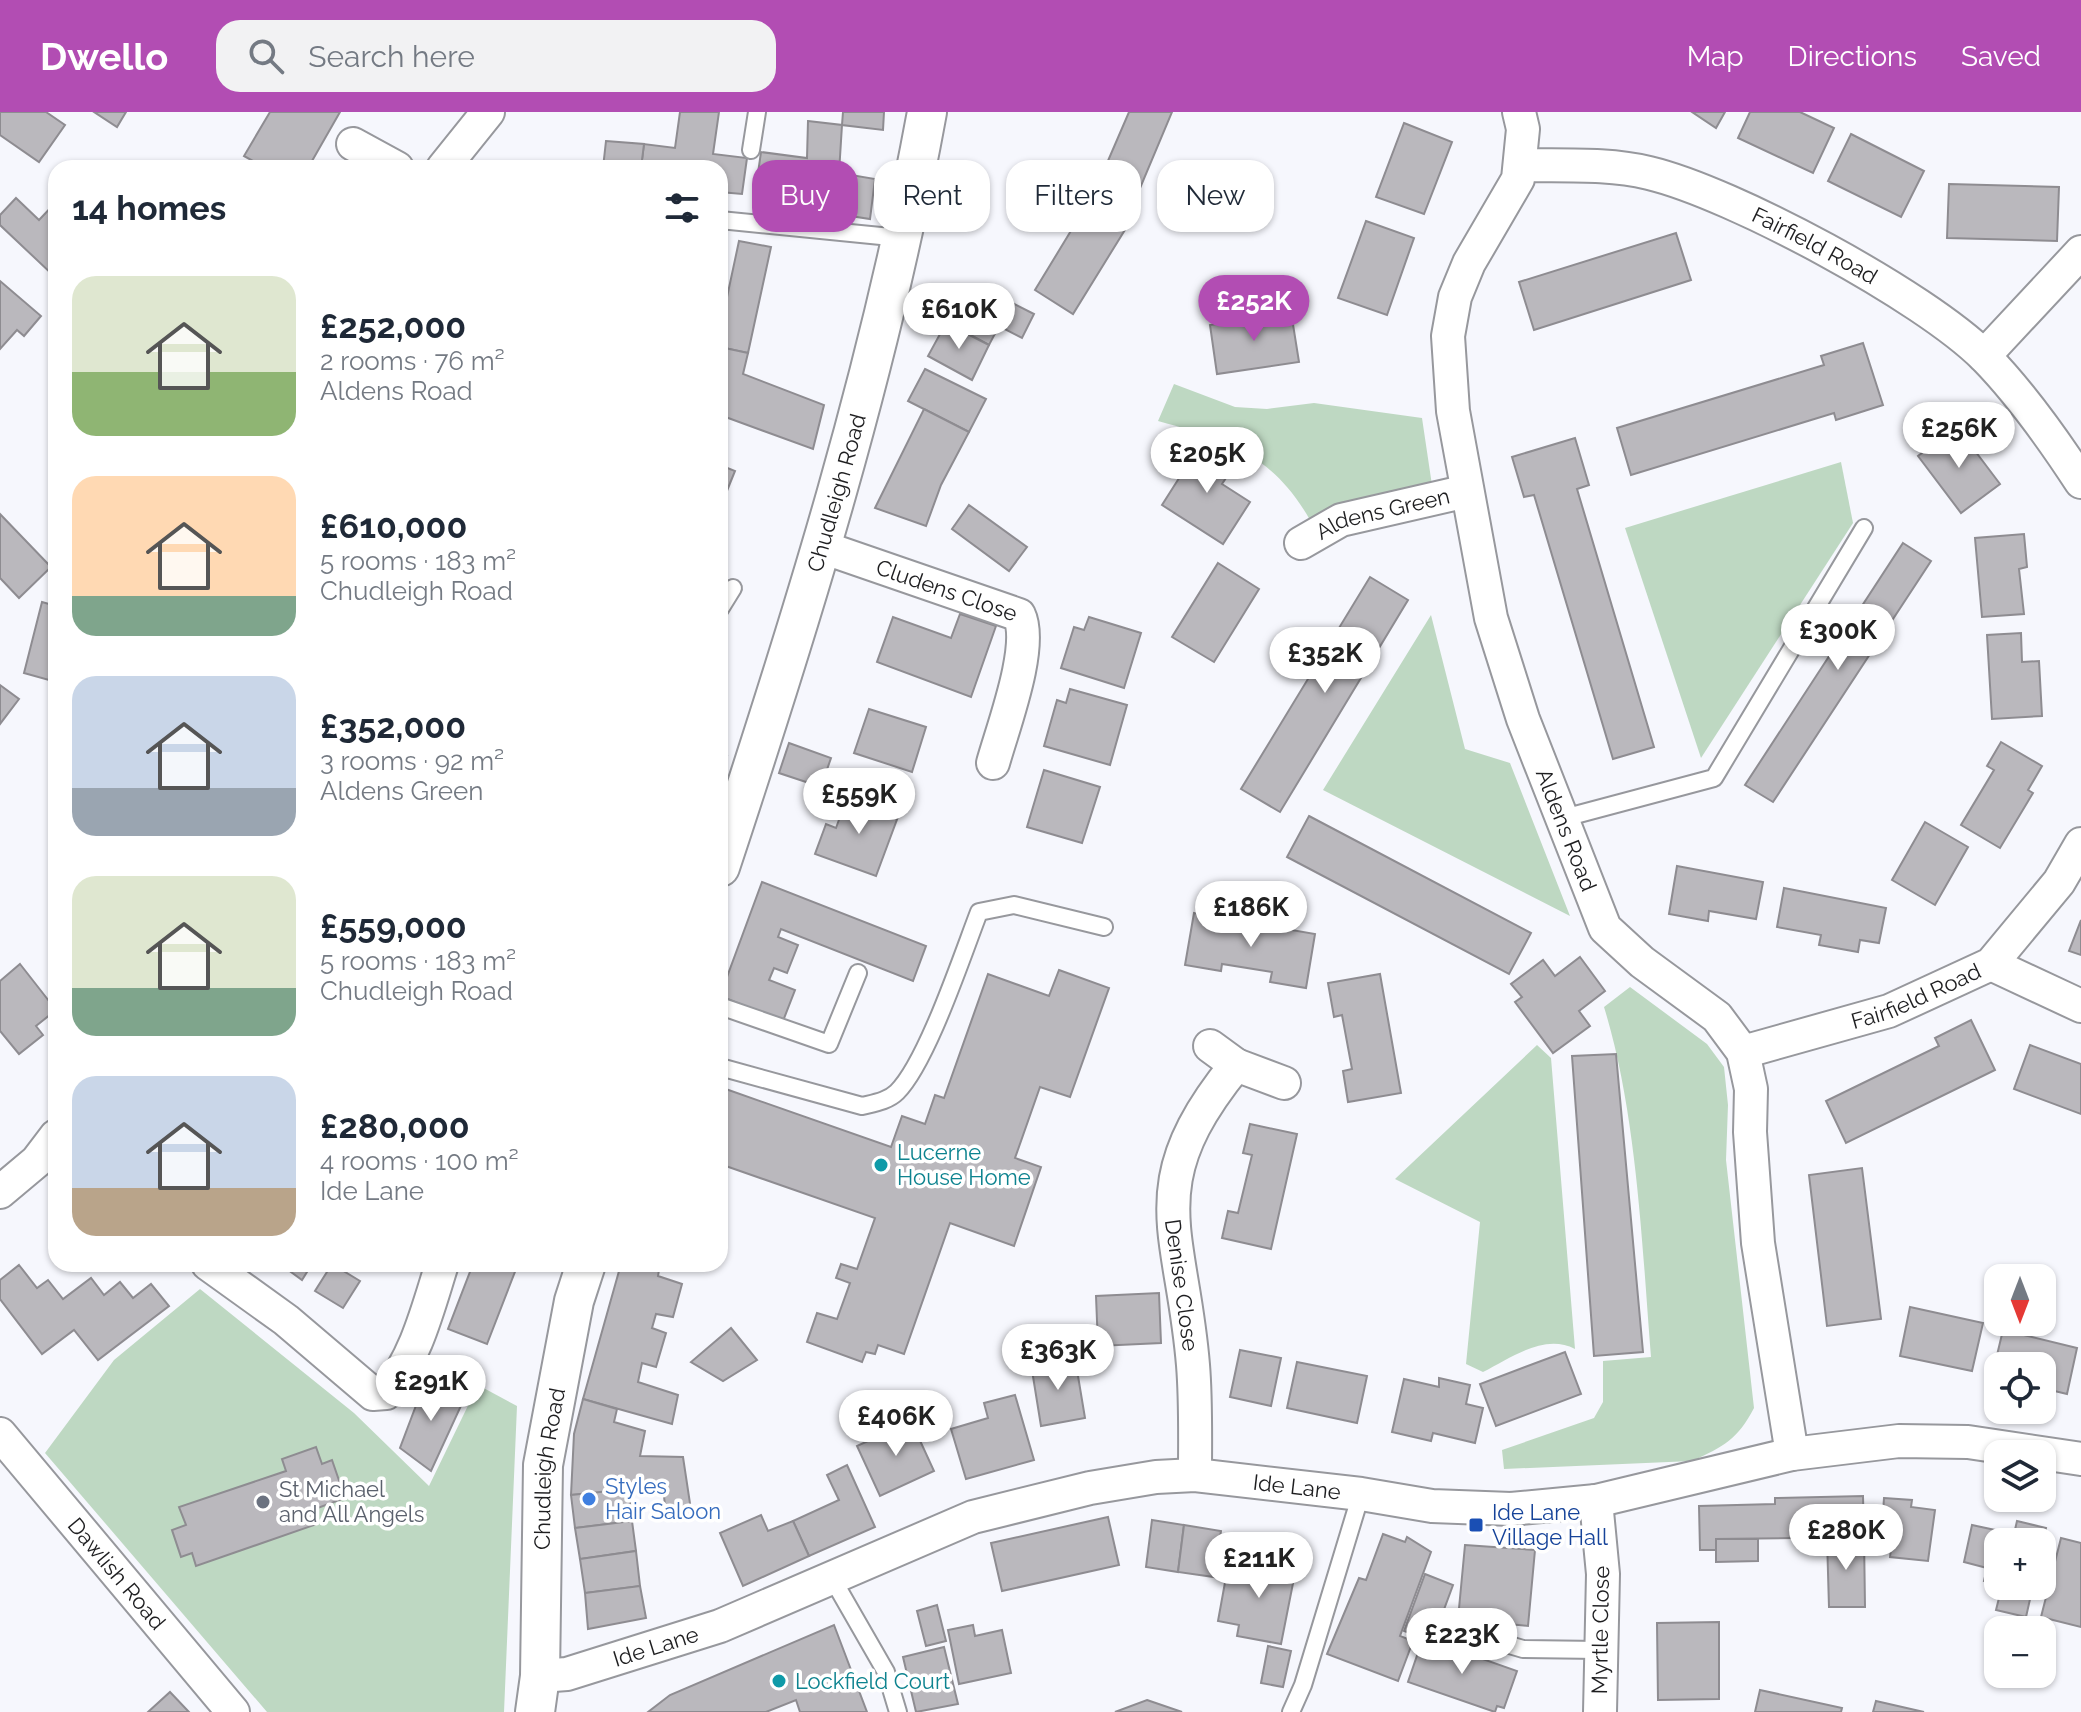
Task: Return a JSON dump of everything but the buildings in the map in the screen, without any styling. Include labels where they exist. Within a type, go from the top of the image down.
[{"type":"street","points":[[449,160],[488,112]]},
{"type":"street","name":"Chudleigh Road","points":[[728,842],[822,547],[903,238],[927,112]]},
{"type":"street","points":[[1519,112],[1523,129],[1521,165]]},
{"type":"street","points":[[353,144],[382,160]]},
{"type":"street","name":"Fairfield Road","points":[[1521,165],[1612,166],[1650,173],[1695,189],[1849,265],[1939,321],[1984,356],[2053,438],[2081,482]]},
{"type":"street","name":"Aldens Road","points":[[1521,165],[1506,201],[1469,263],[1455,297],[1448,336],[1453,411],[1491,618],[1523,719],[1605,928],[1642,962],[1717,1017],[1743,1052],[1751,1089],[1750,1132],[1758,1243],[1792,1454]]},
{"type":"street","points":[[1984,356],[2081,252]]},
{"type":"street","name":"Aldens Green","points":[[1301,543],[1341,520],[1467,491]]},
{"type":"street","name":"Cludens Close","points":[[822,547],[1019,615],[1024,626],[1023,648],[993,763]]},
{"type":"street","name":"Fairfield Road","points":[[1743,1052],[1889,1011],[1991,964],[2059,882],[2081,844]]},
{"type":"street","points":[[1991,964],[2081,1006]]},
{"type":"street","points":[[1210,1046],[1236,1065],[1284,1083]]},
{"type":"street","name":"Denise Close","points":[[1195,1475],[1193,1364],[1171,1214],[1175,1168],[1206,1102],[1236,1065]]},
{"type":"street","points":[[0,1192],[48,1157]]},
{"type":"street","points":[[219,1272],[286,1320],[373,1394],[386,1393],[398,1379],[421,1328],[439,1272]]},
{"type":"street","name":"Chudleigh Road","points":[[538,1694],[543,1465],[574,1301],[583,1272]]},
{"type":"street","name":"Ide Lane","points":[[538,1694],[567,1674],[707,1631],[973,1517],[1090,1488],[1156,1477],[1195,1475],[1361,1494],[1432,1506],[1511,1509],[1596,1501],[1792,1454],[1912,1441],[1981,1444],[2081,1459]]},
{"type":"street","name":"Dawlish Road","points":[[5,1452],[233,1712]]},
{"type":"street","name":"Myrtle Close","points":[[1596,1501],[1603,1574],[1600,1712]]},
{"type":"lane","points":[[751,150],[757,112]]},
{"type":"lane","points":[[728,221],[903,238]]},
{"type":"lane","points":[[1560,819],[1714,778],[1864,528]]},
{"type":"lane","points":[[728,596],[733,588]]},
{"type":"lane","points":[[728,1069],[862,1106],[883,1101],[897,1092],[926,1043],[979,912],[1014,905],[1104,927]]},
{"type":"lane","points":[[728,1009],[829,1044],[858,973]]},
{"type":"lane","points":[[1291,1712],[1303,1685],[1361,1494]]},
{"type":"lane","points":[[832,1578],[886,1672],[898,1712]]},
{"type":"lane","points":[[1469,1633],[1523,1649],[1599,1650]]},
{"type":"green space","points":[[1174,384],[1235,407],[1267,409],[1314,403],[1422,418],[1433,492],[1310,520],[1280,480],[1246,453],[1206,435],[1158,421]]},
{"type":"green space","points":[[1841,462],[1853,523],[1701,758],[1625,528]]},
{"type":"green space","points":[[1431,615],[1465,749],[1510,763],[1570,916],[1323,790]]},
{"type":"green space","points":[[1630,987],[1707,1044],[1724,1067],[1728,1105],[1726,1160],[1754,1408],[1729,1441],[1692,1461],[1504,1469],[1502,1450],[1594,1418],[1603,1402],[1603,1361],[1651,1357],[1631,1135],[1604,1007]]},
{"type":"green space","points":[[1537,1045],[1551,1058],[1575,1349],[1551,1344],[1528,1349],[1483,1372],[1466,1364],[1480,1222],[1395,1179]]},
{"type":"green space","points":[[200,1289],[354,1413],[429,1486],[478,1385],[517,1406],[504,1712],[267,1712],[45,1453],[114,1360]]},
{"type":"place","name":"Lucerne House Home","points":[[881,1165]]},
{"type":"place","name":"Styles Hair Saloon","points":[[589,1499]]},
{"type":"place","name":"St Michael and All Angels","points":[[263,1502]]},
{"type":"place","name":"Ide Lane Village Hall","points":[[1476,1525]]},
{"type":"place","name":"Lockfield Court","points":[[779,1681]]}]
